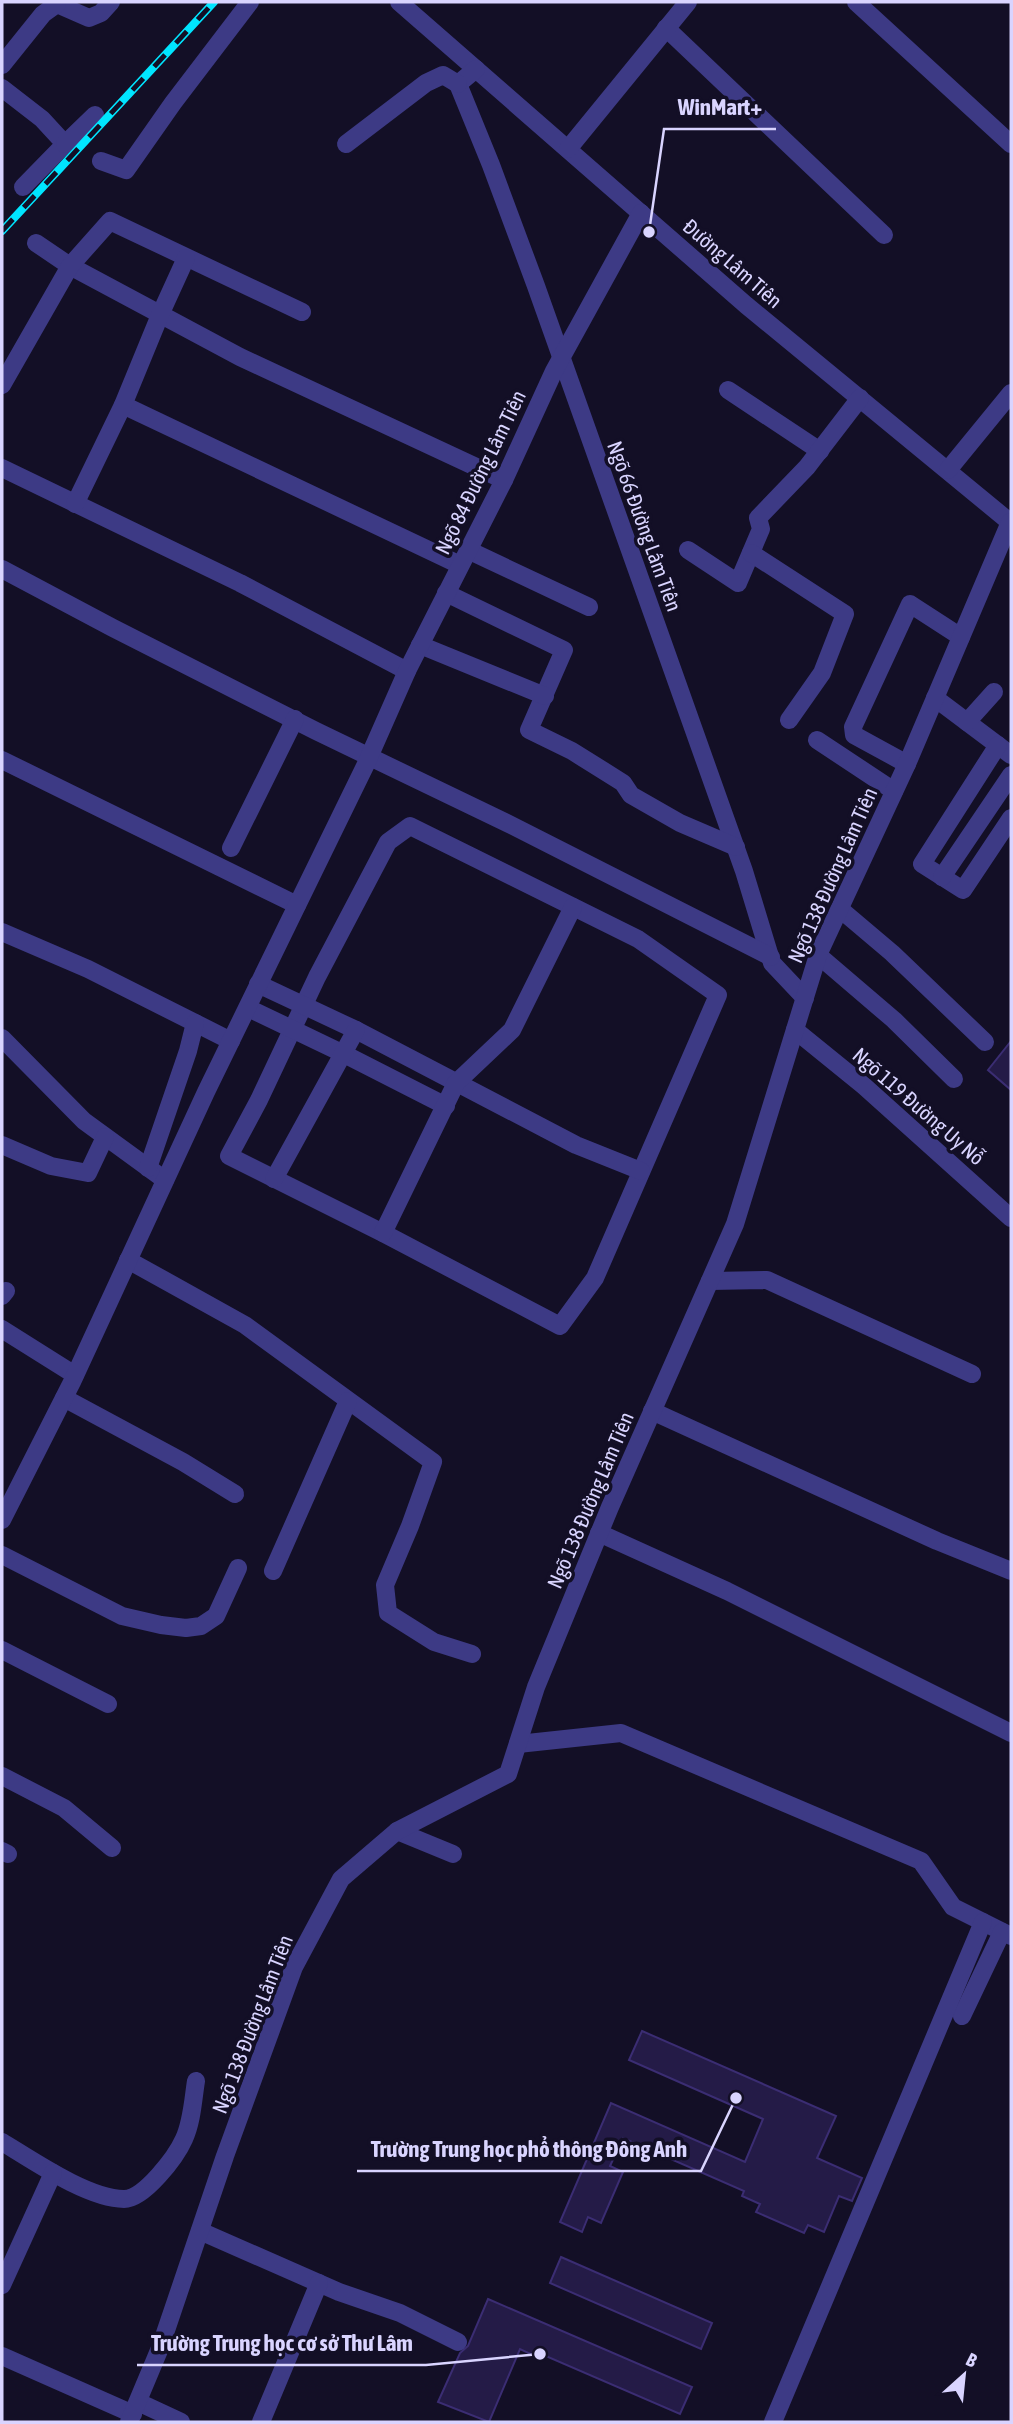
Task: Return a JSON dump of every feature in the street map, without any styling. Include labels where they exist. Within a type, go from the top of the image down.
[{"type":"street","points":[[2,65],[43,14],[57,3],[89,18],[101,13],[111,2]]},
{"type":"street","points":[[101,161],[127,170],[173,103],[250,2]]},
{"type":"street","name":"Đường Lâm Tiên","points":[[399,2],[746,305],[1011,522]]},
{"type":"street","points":[[568,149],[688,2]]},
{"type":"street","points":[[856,2],[1011,144]]},
{"type":"street","points":[[666,28],[884,235]]},
{"type":"street","points":[[346,144],[426,83],[443,75],[458,83],[476,69]]},
{"type":"street","name":"Ngõ 66 Đường Lâm Tiên","points":[[458,83],[491,165],[736,847],[772,963],[805,998]]},
{"type":"street","points":[[2,88],[42,120],[65,145]]},
{"type":"street","points":[[23,187],[95,115]]},
{"type":"street","name":"Ngõ 84 Đường Lâm Tiên","points":[[2,1520],[75,1375],[407,671],[504,480],[561,358],[641,213]]},
{"type":"street","points":[[2,385],[70,265],[110,221],[302,312]]},
{"type":"street","points":[[36,243],[70,265],[240,357],[504,480]]},
{"type":"street","points":[[75,504],[123,405],[186,258]]},
{"type":"street","points":[[728,390],[820,451]]},
{"type":"street","points":[[948,470],[1011,393]]},
{"type":"street","points":[[688,551],[738,583],[761,529],[758,519],[807,467],[860,398]]},
{"type":"street","points":[[123,405],[464,558],[589,607]]},
{"type":"street","points":[[2,468],[240,583],[407,671]]},
{"type":"street","name":"Ngõ 138 Đường Lâm Tiên","points":[[133,2413],[160,2348],[294,1967],[341,1879],[397,1831],[508,1774],[536,1688],[599,1533],[735,1224],[818,955],[894,791],[1011,522]]},
{"type":"street","points":[[751,553],[845,614],[822,673],[789,720]]},
{"type":"street","points":[[2,569],[771,957]]},
{"type":"street","points":[[446,593],[564,650],[529,730],[572,751],[623,783],[631,795],[680,823],[736,847]]},
{"type":"street","points":[[906,764],[854,734],[853,727],[910,604],[961,637]]},
{"type":"street","points":[[420,645],[545,696]]},
{"type":"street","points":[[967,722],[994,692]]},
{"type":"street","points":[[935,698],[1005,750],[970,788],[922,864],[963,890],[1011,817],[970,788]]},
{"type":"street","points":[[230,848],[295,719]]},
{"type":"street","points":[[817,740],[894,791]]},
{"type":"street","points":[[2,760],[297,905]]},
{"type":"street","points":[[942,877],[1011,775]]},
{"type":"street","points":[[947,824],[988,853]]},
{"type":"street","points":[[410,826],[638,939],[718,995],[595,1278],[560,1326],[229,1156],[304,1006],[388,842],[410,826]]},
{"type":"street","points":[[383,1233],[456,1083],[512,1030],[573,907]]},
{"type":"street","points":[[839,909],[892,953],[985,1042]]},
{"type":"street","points":[[2,932],[88,970],[231,1041]]},
{"type":"street","points":[[818,955],[894,1020],[954,1079]]},
{"type":"street","points":[[258,984],[356,1030],[576,1145],[641,1171]]},
{"type":"street","points":[[248,1008],[446,1106]]},
{"type":"street","points":[[148,1168],[188,1051],[194,1023]]},
{"type":"street","points":[[274,1179],[356,1030]]},
{"type":"street","name":"Ngõ 119 Đường Uy Nỗ","points":[[795,1030],[864,1086],[1011,1218]]},
{"type":"street","points":[[2,1038],[84,1122],[165,1180]]},
{"type":"street","points":[[2,1145],[51,1166],[88,1174],[105,1137]]},
{"type":"street","points":[[128,1260],[245,1325],[433,1462],[384,1585],[387,1613],[435,1642],[472,1654]]},
{"type":"street","points":[[710,1281],[767,1280],[972,1374]]},
{"type":"street","points":[[2,1329],[75,1375]]},
{"type":"street","points":[[64,1398],[183,1462],[235,1494]]},
{"type":"street","points":[[273,1571],[348,1401]]},
{"type":"street","points":[[652,1411],[937,1541],[1011,1571]]},
{"type":"street","points":[[599,1533],[727,1591],[1011,1733]]},
{"type":"street","points":[[2,1555],[122,1616],[186,1628],[201,1626],[216,1616],[238,1569]]},
{"type":"street","points":[[2,1650],[107,1704]]},
{"type":"street","points":[[518,1744],[621,1733],[921,1861],[953,1907],[1007,1934],[962,2016]]},
{"type":"street","points":[[2,1776],[64,1808],[112,1847]]},
{"type":"street","points":[[397,1831],[453,1854]]},
{"type":"street","points":[[773,2422],[831,2272],[983,1922]]},
{"type":"street","points":[[2,2142],[52,2173],[96,2193],[125,2199],[142,2192],[173,2157],[184,2139],[196,2081]]},
{"type":"street","points":[[2,2285],[52,2173]]},
{"type":"street","points":[[200,2231],[319,2283],[400,2313],[458,2342]]},
{"type":"street","points":[[261,2422],[319,2283]]},
{"type":"street","points":[[2,2356],[133,2413],[181,2422]]},
{"type":"building","points":[[1011,1041],[1011,1090],[988,1070]]},
{"type":"building","points":[[642,2031],[836,2116],[817,2158],[862,2178],[852,2201],[839,2196],[824,2232],[808,2225],[804,2233],[756,2212],[760,2204],[742,2196],[744,2191],[623,2138],[610,2166],[623,2172],[601,2223],[588,2217],[582,2232],[560,2222],[611,2103],[745,2162],[763,2119],[629,2060]]},
{"type":"building","points":[[561,2257],[712,2323],[701,2349],[550,2283]]},
{"type":"building","points":[[488,2299],[692,2387],[680,2414],[539,2353],[537,2357],[520,2349],[489,2422],[438,2402],[460,2353],[468,2346]]},
{"type":"railway","points":[[2,231],[214,2]]},
{"type":"place","name":"WinMart+","points":[[649,232]]},
{"type":"place","name":"Trường Trung học phổ thông Đông Anh","points":[[736,2098]]},
{"type":"place","name":"Trường Trung học cơ sở Thư Lâm","points":[[540,2354]]}]
